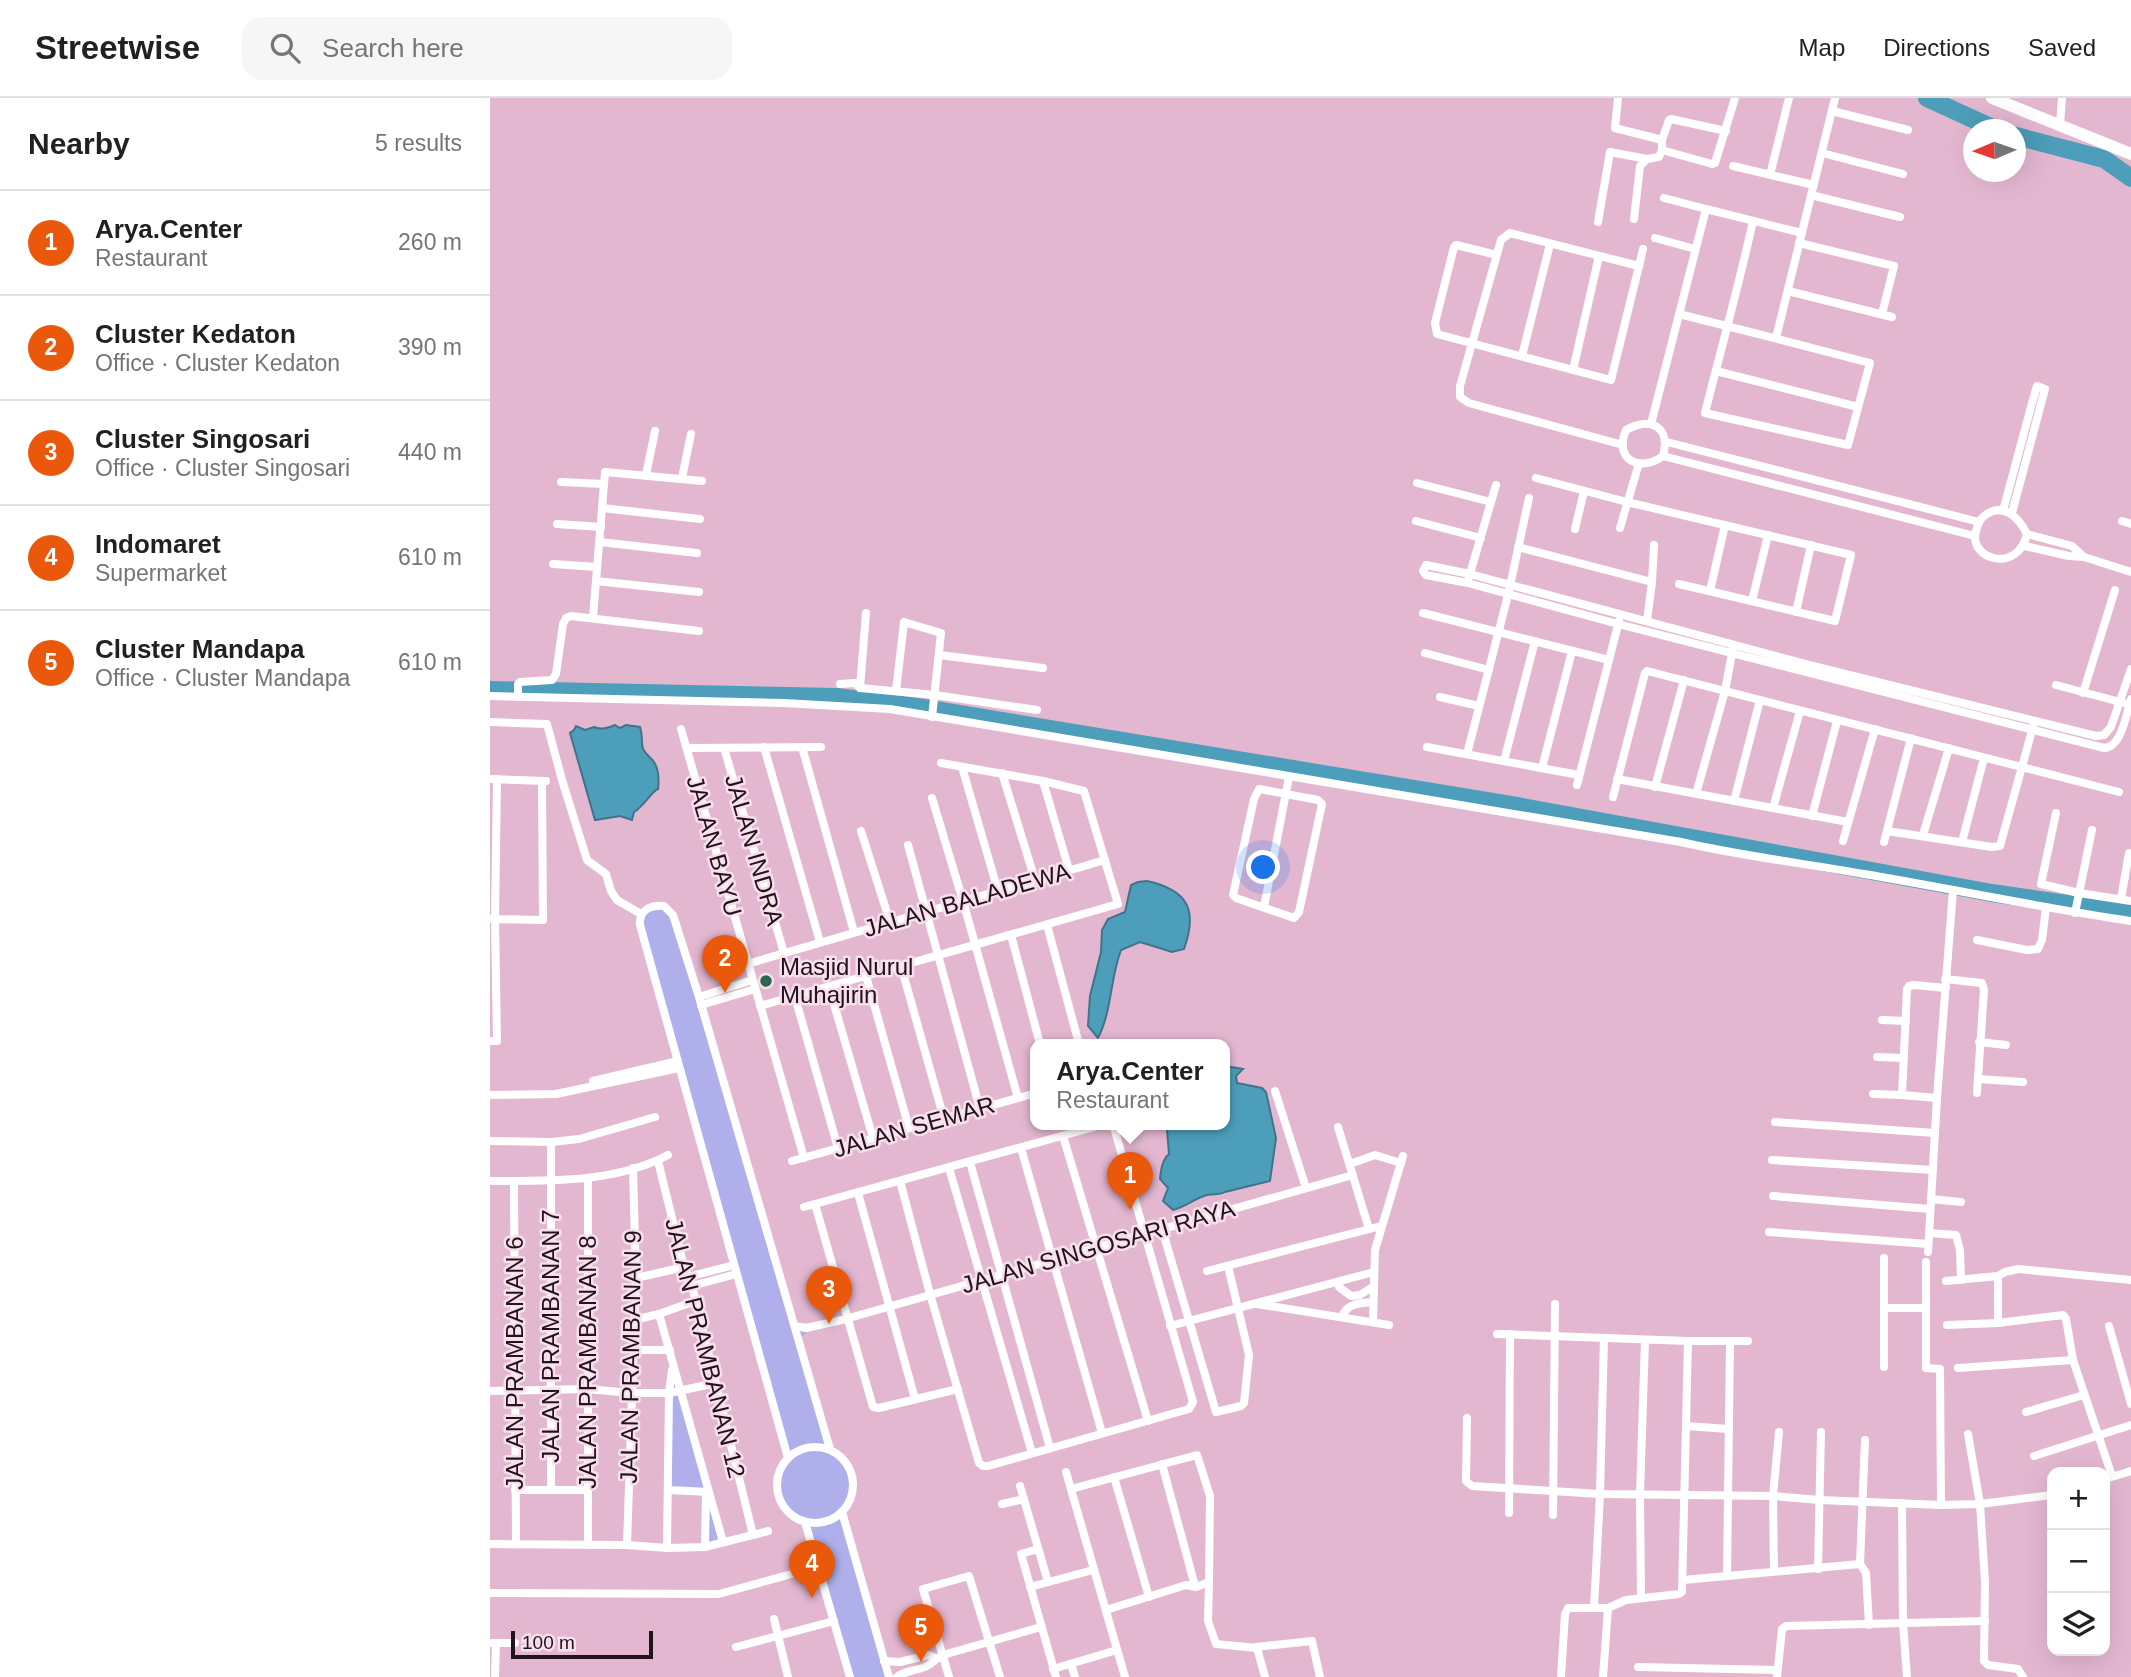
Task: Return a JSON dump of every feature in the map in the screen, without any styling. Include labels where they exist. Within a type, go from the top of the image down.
[{"type":"street","points":[[1618,98],[1615,128],[1662,140]]},
{"type":"street","points":[[1662,150],[1713,163],[1716,161],[1735,98]]},
{"type":"street","points":[[1770,175],[1789,98]]},
{"type":"street","points":[[1776,338],[1835,98]]},
{"type":"street","points":[[1992,98],[2131,154]]},
{"type":"street","points":[[2060,125],[2062,98]]},
{"type":"street","points":[[1832,111],[1908,130]]},
{"type":"street","points":[[1598,222],[1610,152],[1657,159],[1671,119],[1726,131]]},
{"type":"street","points":[[1822,153],[1903,174]]},
{"type":"street","points":[[1634,219],[1640,166],[1647,159]]},
{"type":"street","points":[[1732,166],[1814,185]]},
{"type":"street","points":[[1811,195],[1900,217]]},
{"type":"street","points":[[1664,198],[1753,221],[1894,266],[1882,314]]},
{"type":"street","points":[[1651,424],[1706,209]]},
{"type":"street","points":[[1679,314],[1728,326],[1776,338],[1870,363],[1848,444],[1705,412],[1728,326],[1753,221]]},
{"type":"street","points":[[1622,445],[1464,401],[1460,397],[1460,386],[1501,240],[1510,233],[1639,266]]},
{"type":"street","points":[[1655,238],[1695,249]]},
{"type":"street","points":[[1522,356],[1550,244]]},
{"type":"street","points":[[1497,255],[1456,245],[1452,251],[1434,323],[1437,334],[1611,380],[1643,249]]},
{"type":"street","points":[[1573,370],[1599,256]]},
{"type":"street","points":[[1788,290],[1892,317]]},
{"type":"street","points":[[1716,371],[1858,407]]},
{"type":"street","points":[[2003,510],[2037,386],[2041,386],[2045,388],[2012,513]]},
{"type":"street","points":[[1638,424],[1651,424],[1664,433],[1667,442],[1663,456],[1645,465],[1633,462],[1624,452],[1622,445],[1626,430],[1638,424]]},
{"type":"street","points":[[646,475],[655,431]]},
{"type":"street","points":[[682,478],[691,434]]},
{"type":"street","points":[[1667,442],[1979,522]]},
{"type":"street","points":[[1663,456],[1975,537]]},
{"type":"street","points":[[1620,528],[1639,464]]},
{"type":"street","points":[[593,617],[606,471],[702,481]]},
{"type":"street","points":[[1536,478],[1851,555],[1835,621],[1679,584]]},
{"type":"street","points":[[561,482],[604,484]]},
{"type":"street","points":[[1417,483],[1491,502]]},
{"type":"street","points":[[1469,578],[1496,485]]},
{"type":"street","points":[[1575,529],[1584,491]]},
{"type":"street","points":[[1467,754],[1529,498]]},
{"type":"street","points":[[602,508],[700,519]]},
{"type":"street","points":[[2003,510],[2012,513],[2021,521],[2027,534],[2025,546],[2013,556],[1990,558],[1981,551],[1975,537],[1979,522],[1991,512],[2003,510]]},
{"type":"street","points":[[1416,520],[1481,538]]},
{"type":"street","points":[[557,524],[601,527]]},
{"type":"street","points":[[1710,591],[1725,525]]},
{"type":"street","points":[[2027,534],[2072,546],[2084,556]]},
{"type":"street","points":[[1752,601],[1768,535]]},
{"type":"street","points":[[600,541],[697,553]]},
{"type":"street","points":[[1647,621],[1654,545]]},
{"type":"street","points":[[1796,612],[1811,545]]},
{"type":"street","points":[[2025,546],[2069,556],[2084,556],[2131,572]]},
{"type":"street","points":[[1518,547],[1652,582]]},
{"type":"street","points":[[554,564],[597,567]]},
{"type":"street","points":[[1733,649],[1647,621],[1509,585],[1469,578],[1426,575],[1423,569],[1427,565],[1469,578],[1507,595],[1895,690],[2104,748],[2112,746],[2117,740],[2130,702],[2083,694],[2056,685]]},
{"type":"street","points":[[596,581],[699,592]]},
{"type":"street","points":[[2083,694],[2115,590]]},
{"type":"street","points":[[860,688],[866,612]]},
{"type":"street","points":[[1423,613],[1609,660]]},
{"type":"street","points":[[1577,785],[1620,614]]},
{"type":"street","points":[[517,697],[518,684],[527,680],[552,680],[556,674],[563,624],[566,618],[571,616],[699,631]]},
{"type":"street","points":[[896,691],[904,622],[941,633],[932,713]]},
{"type":"street","points":[[1504,761],[1535,641]]},
{"type":"street","points":[[1696,794],[1725,691],[1733,649]]},
{"type":"street","points":[[1542,768],[1572,651]]},
{"type":"street","points":[[1424,653],[1489,670]]},
{"type":"street","points":[[939,655],[1043,668]]},
{"type":"street","points":[[2107,734],[2131,669]]},
{"type":"street","points":[[1613,797],[1646,672],[2119,792]]},
{"type":"street","points":[[1656,787],[1684,680]]},
{"type":"street","points":[[840,684],[855,683],[860,688],[934,695],[1037,710]]},
{"type":"street","points":[[1895,690],[2092,735],[2107,734],[2117,740]]},
{"type":"street","points":[[490,696],[827,704],[932,713],[1289,777],[2131,920]]},
{"type":"street","points":[[1440,697],[1479,706]]},
{"type":"street","points":[[1734,801],[1760,700]]},
{"type":"street","points":[[1773,808],[1800,710]]},
{"type":"street","points":[[1887,831],[2000,846],[2035,720]]},
{"type":"street","points":[[1812,816],[1838,721]]},
{"type":"street","points":[[490,722],[547,724],[587,860],[606,874],[617,900],[641,914]]},
{"type":"street","name":"JALAN BAYU","points":[[681,729],[804,1158]]},
{"type":"street","points":[[1843,841],[1875,729]]},
{"type":"street","points":[[1884,842],[1911,738]]},
{"type":"street","points":[[764,747],[820,943]]},
{"type":"street","points":[[802,747],[855,933]]},
{"type":"street","points":[[687,748],[821,747]]},
{"type":"street","points":[[1427,747],[1579,775]]},
{"type":"street","name":"JALAN INDRA","points":[[724,748],[784,953]]},
{"type":"street","points":[[1923,835],[1949,748]]},
{"type":"street","points":[[1962,842],[1984,758]]},
{"type":"street","points":[[761,1006],[1117,905],[1084,791],[941,763]]},
{"type":"street","points":[[962,767],[998,891]]},
{"type":"street","points":[[1002,774],[1035,880]]},
{"type":"street","points":[[1264,907],[1289,777]]},
{"type":"street","points":[[490,1041],[497,1041],[492,919],[494,779],[545,781],[543,920],[492,919]]},
{"type":"street","points":[[1617,779],[1848,822]]},
{"type":"street","points":[[1043,781],[1069,870]]},
{"type":"street","points":[[1262,789],[1286,794],[1322,804],[1296,917],[1236,898],[1233,893],[1257,791],[1262,789]]},
{"type":"street","points":[[932,798],[1018,1098]]},
{"type":"street","points":[[2056,813],[2041,884],[2131,901]]},
{"type":"street","points":[[2075,910],[2092,830]]},
{"type":"street","points":[[861,831],[890,922]]},
{"type":"street","points":[[908,845],[980,1108]]},
{"type":"street","points":[[2121,899],[2129,853]]},
{"type":"street","name":"JALAN BALADEWA","points":[[747,964],[1105,860]]},
{"type":"street","points":[[1941,1504],[1940,1368],[1926,1368],[1926,1308],[1927,1253],[1952,890]]},
{"type":"street","points":[[788,1458],[640,925],[641,914],[655,906],[664,906],[672,912],[830,1449]]},
{"type":"street","points":[[1977,940],[2027,950],[2038,949],[2042,940],[2046,907]]},
{"type":"street","points":[[1046,925],[1079,1039]]},
{"type":"street","points":[[1010,935],[1040,1039]]},
{"type":"street","points":[[901,966],[944,1119]]},
{"type":"street","points":[[866,976],[909,1128]]},
{"type":"street","points":[[700,1001],[752,980]]},
{"type":"street","points":[[1902,1096],[1907,989],[1909,986],[1946,983],[1982,983],[1984,990],[1977,1093]]},
{"type":"street","points":[[829,987],[873,1138]]},
{"type":"street","points":[[700,1001],[755,989]]},
{"type":"street","points":[[795,997],[838,1148]]},
{"type":"street","points":[[1882,1020],[1906,1021]]},
{"type":"street","points":[[1979,1042],[2006,1045]]},
{"type":"street","points":[[1877,1057],[1904,1058]]},
{"type":"street","points":[[490,1093],[556,1094],[678,1064]]},
{"type":"street","points":[[1978,1079],[2022,1082]]},
{"type":"street","points":[[1275,1091],[1306,1188]]},
{"type":"street","name":"JALAN SEMAR","points":[[792,1161],[1030,1094]]},
{"type":"street","points":[[1873,1094],[1937,1098]]},
{"type":"street","points":[[490,1141],[551,1142],[579,1139],[655,1116]]},
{"type":"street","points":[[1776,1122],[1935,1133]]},
{"type":"street","points":[[1338,1127],[1369,1229]]},
{"type":"street","points":[[804,1207],[1084,1130]]},
{"type":"street","points":[[900,1181],[979,1463],[988,1466],[1189,1409],[1193,1402],[1115,1130]]},
{"type":"street","points":[[1063,1136],[1148,1421]]},
{"type":"street","name":"JALAN PRAMBANAN 7","points":[[551,1142],[551,1490]]},
{"type":"street","points":[[1021,1148],[1102,1433]]},
{"type":"street","points":[[490,1181],[588,1178],[658,1161],[668,1155]]},
{"type":"street","points":[[1350,1164],[1375,1155],[1402,1159],[1375,1250],[1373,1322]]},
{"type":"street","points":[[1772,1160],[1933,1170]]},
{"type":"street","name":"JALAN PRAMBANAN 12","points":[[658,1161],[753,1535]]},
{"type":"street","points":[[970,1162],[1050,1448]]},
{"type":"street","name":"JALAN PRAMBANAN 9","points":[[627,1545],[636,1278],[633,1168]]},
{"type":"street","points":[[949,1168],[1032,1453]]},
{"type":"street","name":"JALAN SINGOSARI RAYA","points":[[807,1330],[1353,1175]]},
{"type":"street","name":"JALAN PRAMBANAN 8","points":[[588,1178],[588,1545]]},
{"type":"street","name":"JALAN PRAMBANAN 6","points":[[514,1181],[516,1544]]},
{"type":"street","points":[[858,1193],[915,1399]]},
{"type":"street","points":[[1773,1196],[1930,1209]]},
{"type":"street","points":[[1931,1199],[1961,1202]]},
{"type":"street","points":[[815,1204],[871,1405],[875,1408],[886,1407],[958,1389]]},
{"type":"street","points":[[1207,1271],[1381,1226]]},
{"type":"street","points":[[1162,1229],[1216,1412],[1241,1406],[1245,1397],[1249,1354],[1228,1266]]},
{"type":"street","points":[[1769,1232],[1927,1253]]},
{"type":"street","points":[[1929,1233],[1956,1235],[1960,1250],[1961,1280]]},
{"type":"street","points":[[1884,1258],[1884,1367]]},
{"type":"street","points":[[636,1278],[684,1267]]},
{"type":"street","points":[[1946,1281],[1998,1276],[2018,1269],[2131,1280]]},
{"type":"street","points":[[690,1282],[735,1270]]},
{"type":"street","points":[[1170,1326],[1374,1272]]},
{"type":"street","points":[[1998,1276],[1998,1323]]},
{"type":"street","points":[[1339,1282],[1339,1287],[1351,1296],[1360,1295],[1374,1286]]},
{"type":"street","points":[[1294,1294],[1298,1300],[1295,1310]]},
{"type":"street","points":[[634,1320],[695,1301]]},
{"type":"street","points":[[1342,1317],[1350,1306],[1373,1302]]},
{"type":"street","points":[[1254,1304],[1389,1325]]},
{"type":"street","points":[[1553,1515],[1555,1304]]},
{"type":"street","points":[[1884,1308],[1926,1308]]},
{"type":"street","points":[[659,1314],[723,1542]]},
{"type":"street","points":[[1948,1325],[2064,1316],[2073,1360],[2099,1437],[2106,1467]]},
{"type":"street","points":[[795,1326],[807,1330],[799,1339]]},
{"type":"street","points":[[2109,1326],[2131,1404]]},
{"type":"street","points":[[1497,1334],[1645,1340],[1748,1340]]},
{"type":"street","points":[[1509,1513],[1510,1334]]},
{"type":"street","points":[[1594,1608],[1604,1338]]},
{"type":"street","points":[[1641,1598],[1640,1494],[1645,1340]]},
{"type":"street","points":[[1561,1677],[1565,1611],[1571,1607],[1608,1608],[1619,1601],[1681,1594],[1688,1341]]},
{"type":"street","points":[[1727,1576],[1730,1341]]},
{"type":"street","points":[[634,1350],[670,1350]]},
{"type":"street","points":[[1958,1368],[2073,1360]]},
{"type":"street","points":[[667,1548],[669,1393],[673,1366]]},
{"type":"street","points":[[490,1391],[587,1389],[669,1393],[716,1383]]},
{"type":"street","points":[[2026,1412],[2084,1395]]},
{"type":"street","points":[[1467,1418],[1467,1483],[1472,1486],[1600,1494],[1773,1496],[1941,1504],[1980,1504],[2047,1496]]},
{"type":"street","points":[[2034,1456],[2131,1425]]},
{"type":"street","points":[[1686,1426],[1729,1429]]},
{"type":"street","points":[[1774,1571],[1773,1496],[1779,1432]]},
{"type":"street","points":[[1818,1569],[1821,1432]]},
{"type":"street","points":[[1968,1434],[1980,1504],[1985,1582],[1985,1662],[1988,1665],[2018,1669],[2023,1677]]},
{"type":"street","points":[[1865,1440],[1860,1564],[1866,1573],[1869,1625]]},
{"type":"street","points":[[807,1447],[822,1447],[830,1449],[847,1463],[853,1477],[853,1485],[851,1500],[842,1512],[827,1522],[805,1522],[786,1510],[777,1491],[780,1470],[788,1458],[807,1447]]},
{"type":"street","points":[[1071,1489],[1197,1455],[1210,1496],[1209,1621],[1216,1644],[1256,1647],[1312,1641],[1320,1677]]},
{"type":"street","points":[[1162,1464],[1195,1586]]},
{"type":"street","points":[[2110,1477],[2131,1471]]},
{"type":"street","points":[[1066,1472],[1125,1677]]},
{"type":"street","points":[[1114,1477],[1149,1597]]},
{"type":"street","points":[[1020,1486],[1048,1582]]},
{"type":"street","points":[[515,1490],[588,1490]]},
{"type":"street","points":[[668,1490],[707,1492]]},
{"type":"street","points":[[705,1547],[707,1492]]},
{"type":"street","points":[[1002,1504],[1024,1499]]},
{"type":"street","points":[[1902,1503],[1903,1623],[1907,1677]]},
{"type":"street","points":[[842,1512],[889,1677]]},
{"type":"street","points":[[805,1522],[850,1677]]},
{"type":"street","points":[[490,1544],[705,1547],[768,1531]]},
{"type":"street","points":[[1038,1549],[1021,1554],[1054,1673],[1071,1664],[1118,1650]]},
{"type":"street","points":[[1683,1580],[1860,1564]]},
{"type":"street","points":[[490,1593],[710,1594],[734,1591],[817,1567]]},
{"type":"street","points":[[1030,1587],[1093,1570]]},
{"type":"street","points":[[948,1677],[939,1657],[920,1589],[970,1576],[1000,1677]]},
{"type":"street","points":[[1106,1610],[1186,1585],[1195,1586],[1209,1582]]},
{"type":"street","points":[[1603,1677],[1608,1608]]},
{"type":"street","points":[[774,1619],[788,1677]]},
{"type":"street","points":[[736,1647],[834,1621]]},
{"type":"street","points":[[1638,1667],[1777,1674],[1784,1628],[1985,1621]]},
{"type":"street","points":[[900,1662],[900,1675],[930,1665],[939,1657],[1041,1627]]},
{"type":"street","points":[[495,1677],[493,1643],[515,1643]]},
{"type":"street","points":[[1256,1647],[1265,1677]]},
{"type":"street","points":[[884,1661],[900,1662],[928,1655],[939,1657]]},
{"type":"street","points":[[1071,1664],[1075,1677]]},
{"type":"shaded area","points":[[490,690],[837,697],[917,707],[1428,791],[2033,900],[2075,904],[2079,893],[2131,901],[2131,921],[890,709],[490,696]]},
{"type":"shaded area","points":[[615,725],[620,728],[626,725],[640,727],[643,749],[657,768],[658,789],[634,812],[632,820],[620,816],[595,820],[570,733],[576,726],[585,730]]},
{"type":"shaded area","points":[[1147,881],[1172,890],[1186,904],[1190,923],[1184,949],[1172,952],[1140,942],[1121,950],[1106,1017],[1098,1038],[1088,1026],[1090,996],[1101,952],[1102,930],[1108,919],[1125,912],[1131,885]]},
{"type":"shaded area","points":[[668,909],[795,1326],[807,1332],[799,1339],[830,1449],[847,1463],[853,1477],[851,1500],[842,1512],[889,1677],[850,1677],[805,1522],[788,1510],[779,1494],[779,1476],[788,1457],[700,1142],[641,914],[643,911]]},
{"type":"shaded area","points":[[1230,1067],[1243,1069],[1236,1076],[1237,1083],[1262,1088],[1266,1092],[1276,1138],[1270,1181],[1207,1195],[1173,1210],[1163,1201],[1168,1188],[1160,1179],[1163,1162],[1169,1154],[1167,1130],[1230,1130]]},
{"type":"shaded area","points":[[673,1366],[723,1542],[705,1547],[705,1492],[668,1490]]},
{"type":"waterway","points":[[1927,98],[1973,119]]},
{"type":"waterway","points":[[2026,139],[2104,159],[2131,178]]},
{"type":"waterway","points":[[490,690],[837,697],[917,707],[1517,806],[1992,893],[2131,913]]},
{"type":"place","name":"Masjid Nurul Muhajirin","points":[[766,981]]},
{"type":"place","name":"Cluster Kedaton","points":[[725,993]]},
{"type":"place","name":"Arya.Center","points":[[1130,1210]]},
{"type":"place","name":"Cluster Singosari","points":[[829,1324]]},
{"type":"place","name":"Indomaret","points":[[812,1598]]},
{"type":"place","name":"Cluster Mandapa","points":[[921,1662]]}]
